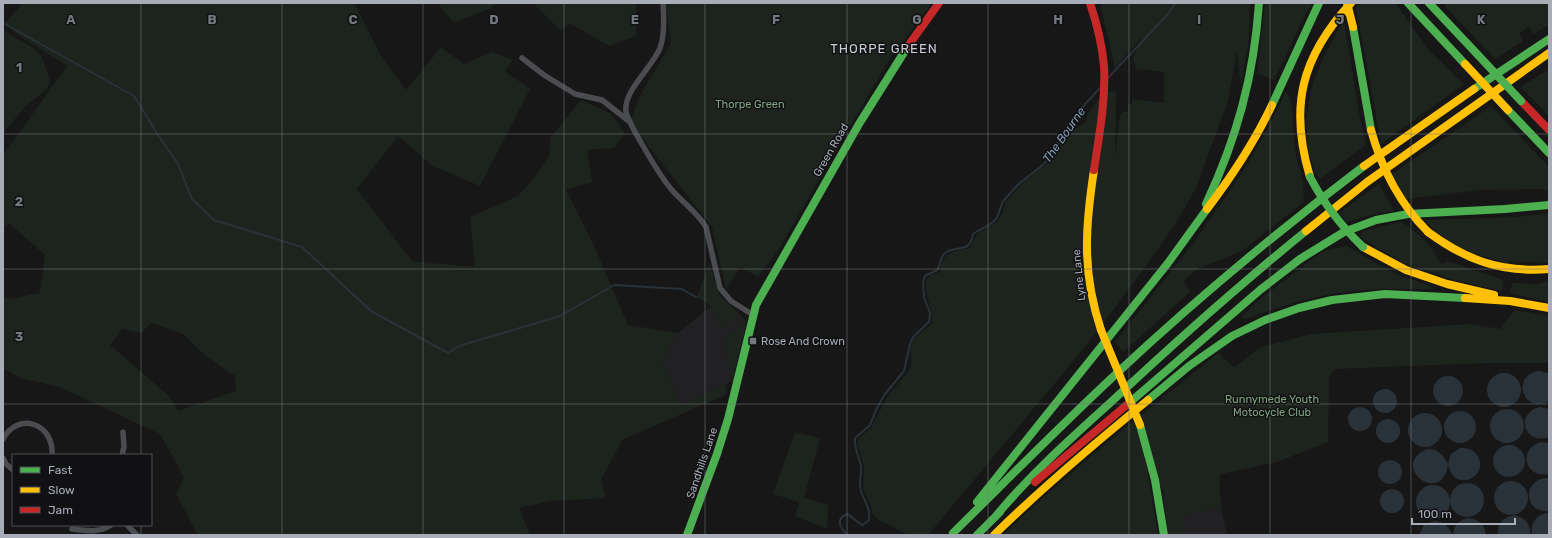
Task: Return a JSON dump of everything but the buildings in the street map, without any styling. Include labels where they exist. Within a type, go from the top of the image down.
[{"type":"main road","name":"Green Road","points":[[734,396],[756,305],[859,124],[916,34],[939,3]]},
{"type":"main road","name":"Lyne Lane","points":[[1090,3],[1100,37],[1104,76],[1102,114],[1089,210],[1086,249],[1092,301],[1101,330],[1140,426],[1154,469],[1164,535]]},
{"type":"main road","points":[[1197,222],[1231,148],[1238,126],[1251,78],[1258,36],[1260,3]]},
{"type":"main road","points":[[952,534],[1168,263],[1197,222],[1221,192],[1249,151],[1275,100],[1320,3]]},
{"type":"main road","points":[[1348,3],[1354,27],[1371,130],[1381,163],[1392,188],[1406,209],[1428,232],[1455,252],[1479,263],[1510,270],[1537,271],[1549,269]]},
{"type":"main road","points":[[1351,3],[1332,23],[1316,49],[1304,81],[1300,101],[1300,142],[1310,176],[1323,202],[1333,217],[1345,230],[1363,247],[1382,258],[1406,270],[1447,284],[1492,294],[1510,301]]},
{"type":"main road","points":[[1408,3],[1549,153]]},
{"type":"main road","points":[[1429,3],[1549,130]]},
{"type":"main road","points":[[952,534],[1107,382],[1198,300],[1242,263],[1361,168],[1425,122],[1549,39]]},
{"type":"main road","points":[[978,535],[1016,492],[1066,443],[1174,343],[1274,257],[1367,182],[1549,53]]},
{"type":"main road","points":[[996,516],[1050,469],[1152,385],[1282,272],[1323,244],[1354,228],[1376,220],[1398,215],[1426,212],[1549,206]]},
{"type":"main road","points":[[994,535],[1028,502],[1088,449],[1189,366],[1232,336],[1265,320],[1306,306],[1359,296],[1400,295],[1510,301],[1549,308]]},
{"type":"main road","name":"Sandhills Lane","points":[[687,535],[717,454],[734,396]]},
{"type":"street","points":[[663,3],[664,19],[660,48],[630,95],[626,112],[648,156],[671,189],[701,218],[706,227],[720,288],[731,301],[753,315]]},
{"type":"street","points":[[522,58],[544,75],[575,94],[602,100],[630,122]]},
{"type":"street","points":[[3,439],[5,433],[12,428],[20,424],[29,423],[38,426],[45,431],[50,438],[52,454]]},
{"type":"street","points":[[122,454],[124,447],[123,432]]},
{"type":"street","points":[[3,458],[6,464],[12,469]]},
{"type":"street","points":[[72,529],[90,532],[105,529],[110,526]]},
{"type":"street","points":[[128,526],[137,535]]},
{"type":"shaded area","points":[[711,306],[721,328],[740,315],[747,322],[722,340],[732,381],[681,404],[662,362],[678,333]]},
{"type":"shaded area","points":[[1537,371],[1549,374],[1549,401],[1540,404],[1533,403],[1528,400],[1524,394],[1523,387],[1524,381],[1529,375]]},
{"type":"shaded area","points":[[1501,373],[1507,373],[1516,378],[1520,384],[1520,396],[1516,402],[1507,407],[1501,407],[1492,402],[1487,393],[1487,387],[1492,378]]},
{"type":"shaded area","points":[[1448,376],[1459,380],[1463,391],[1459,402],[1448,406],[1437,402],[1433,391],[1437,380]]},
{"type":"shaded area","points":[[1385,389],[1393,393],[1397,401],[1393,409],[1385,413],[1377,409],[1373,401],[1377,393]]},
{"type":"shaded area","points":[[1360,407],[1369,410],[1372,419],[1369,428],[1360,431],[1351,428],[1348,419],[1351,410]]},
{"type":"shaded area","points":[[1540,407],[1549,409],[1549,437],[1541,439],[1534,437],[1529,433],[1525,422],[1527,415],[1532,410]]},
{"type":"shaded area","points":[[1507,409],[1519,414],[1524,426],[1519,438],[1507,443],[1495,438],[1490,426],[1495,414]]},
{"type":"shaded area","points":[[1457,411],[1463,411],[1472,415],[1476,427],[1472,439],[1463,443],[1457,443],[1448,439],[1444,430],[1444,424],[1448,415]]},
{"type":"shaded area","points":[[1425,413],[1437,418],[1442,430],[1437,442],[1425,447],[1413,442],[1408,430],[1413,418]]},
{"type":"shaded area","points":[[1388,419],[1396,423],[1400,431],[1396,439],[1388,443],[1380,439],[1376,431],[1380,423]]},
{"type":"shaded area","points":[[1541,442],[1549,443],[1549,474],[1534,472],[1527,462],[1529,451],[1533,446]]},
{"type":"shaded area","points":[[1506,445],[1512,445],[1521,449],[1525,461],[1521,473],[1512,477],[1506,477],[1497,473],[1493,464],[1493,458],[1497,449]]},
{"type":"shaded area","points":[[1460,448],[1474,451],[1480,463],[1479,470],[1476,475],[1470,479],[1464,480],[1457,479],[1452,473],[1448,464],[1451,454]]},
{"type":"shaded area","points":[[1429,449],[1433,449],[1440,453],[1448,464],[1444,476],[1438,482],[1430,483],[1422,480],[1416,475],[1413,468],[1414,460],[1421,452]]},
{"type":"shaded area","points":[[1390,460],[1398,464],[1402,472],[1398,480],[1390,484],[1382,480],[1378,472],[1382,464]]},
{"type":"shaded area","points":[[1544,478],[1549,478],[1549,511],[1541,511],[1535,508],[1529,498],[1529,491],[1532,486],[1537,481]]},
{"type":"shaded area","points":[[1508,481],[1514,481],[1523,486],[1527,492],[1527,504],[1523,510],[1514,515],[1508,515],[1499,510],[1494,501],[1494,495],[1499,486]]},
{"type":"shaded area","points":[[1467,483],[1479,488],[1484,500],[1479,512],[1467,517],[1455,512],[1450,500],[1455,488]]},
{"type":"shaded area","points":[[1433,485],[1445,490],[1450,502],[1445,514],[1433,519],[1421,514],[1416,502],[1421,490]]},
{"type":"shaded area","points":[[1392,489],[1401,492],[1404,501],[1401,510],[1392,513],[1383,510],[1380,501],[1383,492]]},
{"type":"shaded area","points":[[1221,507],[1227,535],[1183,535],[1183,515]]},
{"type":"shaded area","points":[[1549,513],[1549,535],[1532,535],[1533,523],[1537,517]]},
{"type":"shaded area","points":[[1514,515],[1521,517],[1528,524],[1530,535],[1498,535],[1500,524],[1504,519]]},
{"type":"shaded area","points":[[1469,518],[1481,523],[1486,535],[1453,535],[1458,523]]},
{"type":"shaded area","points":[[1434,521],[1446,525],[1450,529],[1452,535],[1419,535],[1424,525]]},
{"type":"green space","points":[[23,3],[354,3],[381,56],[406,90],[441,47],[464,64],[492,52],[513,60],[505,71],[530,89],[480,186],[433,166],[398,136],[357,189],[412,261],[475,267],[470,217],[518,196],[532,181],[549,156],[550,138],[581,100],[610,113],[625,133],[614,148],[587,150],[592,182],[566,190],[595,248],[628,325],[678,333],[662,362],[681,404],[725,384],[727,394],[622,440],[601,480],[606,498],[551,501],[519,508],[530,535],[198,535],[176,494],[184,477],[160,434],[60,387],[20,378],[3,368],[3,297],[10,299],[40,293],[45,255],[9,223],[3,228],[3,155],[67,66],[17,34],[5,23]],"holes":[[[152,323],[183,334],[206,356],[235,376],[236,391],[178,411],[169,396],[110,345],[122,329],[141,333]]]},
{"type":"green space","points":[[437,3],[497,3],[489,9],[454,23]]},
{"type":"green space","points":[[533,3],[636,3],[636,36],[609,46],[569,23],[561,31]]},
{"type":"green space","name":"Thorpe Green","points":[[666,3],[932,3],[887,63],[779,249],[758,277],[740,267],[726,290],[712,227],[630,122],[640,96],[671,43]]},
{"type":"green space","points":[[1100,3],[1250,3],[1249,39],[1241,86],[1237,51],[1228,101],[1196,188],[1174,226],[1130,288],[1080,353],[928,535],[905,535],[906,534],[876,518],[872,513],[871,506],[863,489],[864,467],[858,441],[860,437],[871,428],[886,399],[910,369],[912,360],[910,348],[913,340],[932,323],[926,291],[926,280],[931,275],[940,272],[945,257],[955,251],[970,248],[976,235],[998,221],[1003,212],[1005,203],[1027,179],[1046,165],[1053,156],[1056,146],[1067,133],[1086,122],[1087,116],[1103,92],[1116,91],[1115,158],[1120,115],[1123,112],[1128,112],[1128,104],[1132,104],[1132,99],[1164,103],[1164,72],[1136,69],[1133,57],[1142,37],[1115,68]]},
{"type":"green space","points":[[1265,3],[1312,3],[1274,80],[1257,74]]},
{"type":"green space","points":[[1362,3],[1395,3],[1429,50],[1464,84],[1381,144],[1356,7]]},
{"type":"green space","points":[[1442,3],[1549,3],[1549,25],[1533,34],[1529,27],[1519,33],[1523,41],[1495,59]]},
{"type":"green space","points":[[1344,20],[1359,113],[1366,145],[1320,179],[1315,173],[1308,150],[1306,120],[1313,82],[1325,54]]},
{"type":"green space","points":[[3,30],[35,49],[42,57],[50,81],[47,89],[25,107],[3,133]]},
{"type":"green space","points":[[1549,69],[1549,116],[1521,87]]},
{"type":"green space","points":[[1286,91],[1292,104],[1293,132],[1296,156],[1303,181],[1304,202],[1242,251],[1197,269],[1184,281],[1190,292],[1123,352],[1115,342],[1195,241],[1246,167],[1268,128]]},
{"type":"green space","points":[[1491,106],[1549,167],[1549,192],[1542,189],[1481,190],[1406,199],[1392,174]]},
{"type":"green space","points":[[1379,184],[1394,211],[1374,214],[1347,222],[1339,213]]},
{"type":"green space","points":[[1549,213],[1549,263],[1508,261],[1509,264],[1480,255],[1461,248],[1444,238],[1430,226],[1426,220],[1517,217]]},
{"type":"green space","points":[[1401,222],[1413,230],[1426,242],[1442,264],[1448,261],[1503,280],[1502,291],[1454,280],[1403,263],[1360,237],[1363,231]]},
{"type":"green space","points":[[1346,246],[1399,275],[1430,286],[1434,289],[1350,291],[1291,304],[1246,319],[1241,317],[1260,299],[1323,251]]},
{"type":"green space","points":[[709,262],[719,295],[740,315],[721,328],[711,306],[697,297]]},
{"type":"green space","points":[[1549,281],[1549,302],[1510,293],[1512,283],[1537,284]]},
{"type":"green space","name":"Runnymede Youth Motocycle Club","points":[[1515,310],[1549,316],[1549,363],[1488,363],[1335,369],[1329,377],[1328,442],[1277,462],[1221,474],[1219,485],[1221,507],[1183,515],[1183,535],[1168,535],[1163,490],[1143,455],[1147,467],[1158,535],[1003,535],[1082,464],[1218,353],[1234,367],[1261,347],[1311,334],[1470,324],[1500,329]]},
{"type":"green space","points":[[747,322],[732,381],[722,340]]},
{"type":"green space","points":[[795,432],[820,438],[804,498],[828,505],[827,529],[795,516],[799,502],[773,494]]},
{"type":"waterway","name":"The Bourne","points":[[1106,80],[1168,14],[1175,3]]},
{"type":"waterway","points":[[3,23],[134,96],[178,164],[192,199],[214,220],[302,247],[371,311],[448,353],[459,346],[560,316],[614,285],[682,289],[696,297]]},
{"type":"waterway","name":"The Bourne","points":[[847,535],[842,529],[840,523],[843,516],[847,514],[863,525],[869,520],[868,508],[860,488],[861,466],[856,449],[855,438],[870,425],[885,394],[904,371],[913,337],[929,322],[930,313],[924,297],[923,283],[925,276],[937,270],[945,253],[950,250],[966,247],[969,245],[973,234],[989,225],[996,219],[1003,201],[1020,183],[1048,159],[1054,148],[1086,103],[1101,87]]},
{"type":"traffic: fast","points":[[1206,204],[1227,155],[1242,106],[1253,56],[1259,3]]},
{"type":"traffic: fast","points":[[1272,105],[1319,3]]},
{"type":"traffic: fast","points":[[1408,3],[1465,64]]},
{"type":"traffic: fast","points":[[1429,3],[1478,55]]},
{"type":"traffic: fast","points":[[1353,27],[1371,130]]},
{"type":"traffic: fast","points":[[1474,89],[1549,39]]},
{"type":"traffic: fast","points":[[687,535],[717,454],[728,419],[756,305],[859,124],[908,46]]},
{"type":"traffic: fast","points":[[1478,55],[1521,101]]},
{"type":"traffic: fast","points":[[1508,110],[1549,153]]},
{"type":"traffic: fast","points":[[953,533],[1074,413],[1206,293],[1268,241],[1364,166]]},
{"type":"traffic: fast","points":[[1310,177],[1334,214],[1347,231],[1363,247]]},
{"type":"traffic: fast","points":[[1128,404],[1260,290],[1300,259],[1344,232],[1376,220],[1408,214],[1549,205]]},
{"type":"traffic: fast","points":[[977,502],[1168,263],[1207,209]]},
{"type":"traffic: fast","points":[[996,516],[1036,472],[1080,430],[1206,316],[1306,231]]},
{"type":"traffic: fast","points":[[1148,400],[1189,366],[1232,336],[1265,320],[1299,308],[1332,300],[1385,294],[1465,298]]},
{"type":"traffic: fast","points":[[1140,425],[1155,480],[1164,535]]},
{"type":"traffic: fast","points":[[977,535],[1000,512]]},
{"type":"traffic: slow","points":[[1347,3],[1353,27]]},
{"type":"traffic: slow","points":[[1310,177],[1304,152],[1301,128],[1301,105],[1304,84],[1311,63],[1321,43],[1334,23],[1351,3]]},
{"type":"traffic: slow","points":[[1306,231],[1367,182],[1549,53]]},
{"type":"traffic: slow","points":[[1465,64],[1508,110]]},
{"type":"traffic: slow","points":[[1364,166],[1474,89]]},
{"type":"traffic: slow","points":[[1207,209],[1242,159],[1258,133],[1272,105]]},
{"type":"traffic: slow","points":[[1371,130],[1380,159],[1400,198],[1428,232]]},
{"type":"traffic: slow","points":[[1094,170],[1087,231],[1087,250],[1091,289],[1101,330]]},
{"type":"traffic: slow","points":[[1428,232],[1456,250],[1485,262],[1515,269],[1549,269]]},
{"type":"traffic: slow","points":[[1363,247],[1406,270],[1447,284],[1494,295]]},
{"type":"traffic: slow","points":[[1465,298],[1510,301],[1549,308]]},
{"type":"traffic: slow","points":[[1101,330],[1140,425]]},
{"type":"traffic: slow","points":[[994,535],[1108,432],[1148,400]]},
{"type":"traffic: jam","points":[[908,46],[939,3]]},
{"type":"traffic: jam","points":[[1090,3],[1101,42],[1104,66],[1102,118],[1094,170]]},
{"type":"traffic: jam","points":[[1521,101],[1549,130]]},
{"type":"traffic: jam","points":[[1035,482],[1128,404]]},
{"type":"place","name":"Rose And Crown","points":[[753,341]]},
{"type":"district","name":"THORPE GREEN","points":[[884,48]]}]
